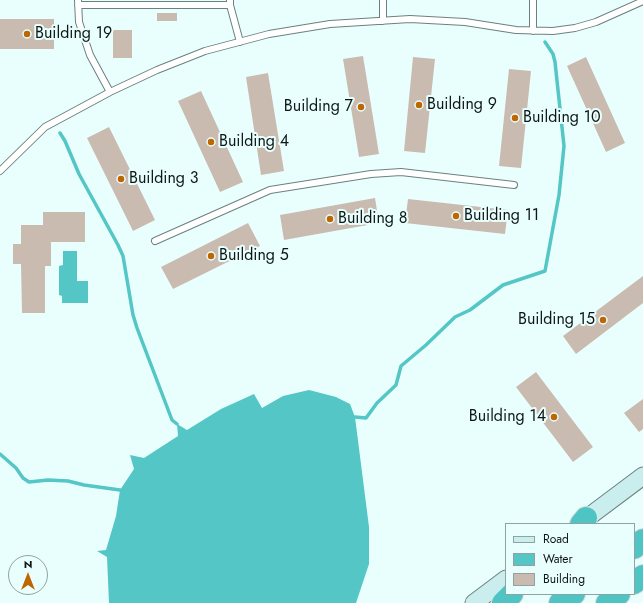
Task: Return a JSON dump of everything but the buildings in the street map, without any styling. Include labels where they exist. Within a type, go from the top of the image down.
[{"type":"highway","points":[[635,547],[643,540]]},
{"type":"highway","points":[[635,582],[643,576]]},
{"type":"highway","points":[[503,603],[511,595]]},
{"type":"highway","points":[[560,603],[572,595]]},
{"type":"highway","points":[[607,603],[618,595]]},
{"type":"main road","points":[[582,522],[643,476]]},
{"type":"main road","points":[[474,603],[505,580]]},
{"type":"lane","points":[[383,0],[383,21]]},
{"type":"lane","points":[[533,0],[533,31]]},
{"type":"lane","points":[[0,171],[45,126],[110,92],[157,70],[205,51],[268,34],[330,24],[410,19],[465,22],[533,31],[560,30],[575,28],[596,22],[643,0]]},
{"type":"lane","points":[[110,92],[90,55],[78,22],[78,2],[230,3],[240,42]]},
{"type":"lane","points":[[155,241],[270,190],[364,175],[401,172],[514,185]]},
{"type":"water","points":[[63,251],[77,251],[77,281],[88,281],[88,303],[62,303],[62,296],[59,295],[59,266],[63,265]]},
{"type":"water","points":[[309,390],[336,397],[350,404],[355,417],[369,527],[369,564],[356,603],[109,603],[107,557],[97,551],[106,550],[116,516],[120,490],[134,469],[130,455],[144,458],[178,436],[177,424],[187,430],[221,409],[254,394],[262,408],[283,396]]},
{"type":"waterway","points":[[355,417],[366,418],[377,403],[396,385],[401,366],[426,345],[455,317],[470,310],[503,285],[545,271],[559,195],[564,146],[555,62],[553,54],[545,42]]},
{"type":"waterway","points":[[60,133],[79,174],[123,256],[133,315],[137,328],[172,420],[177,424]]},
{"type":"waterway","points":[[0,454],[16,468],[23,478],[29,482],[48,480],[68,481],[84,485],[120,490]]},
{"type":"place","name":"Building 19","points":[[27,34]]},
{"type":"place","name":"Building 9","points":[[419,105]]},
{"type":"place","name":"Building 7","points":[[361,107]]},
{"type":"place","name":"Building 10","points":[[515,118]]},
{"type":"place","name":"Building 4","points":[[211,142]]},
{"type":"place","name":"Building 3","points":[[121,179]]},
{"type":"place","name":"Building 11","points":[[456,216]]},
{"type":"place","name":"Building 8","points":[[330,219]]},
{"type":"place","name":"Building 5","points":[[211,256]]},
{"type":"place","name":"Building 15","points":[[603,320]]},
{"type":"place","name":"Building 14","points":[[554,417]]}]
